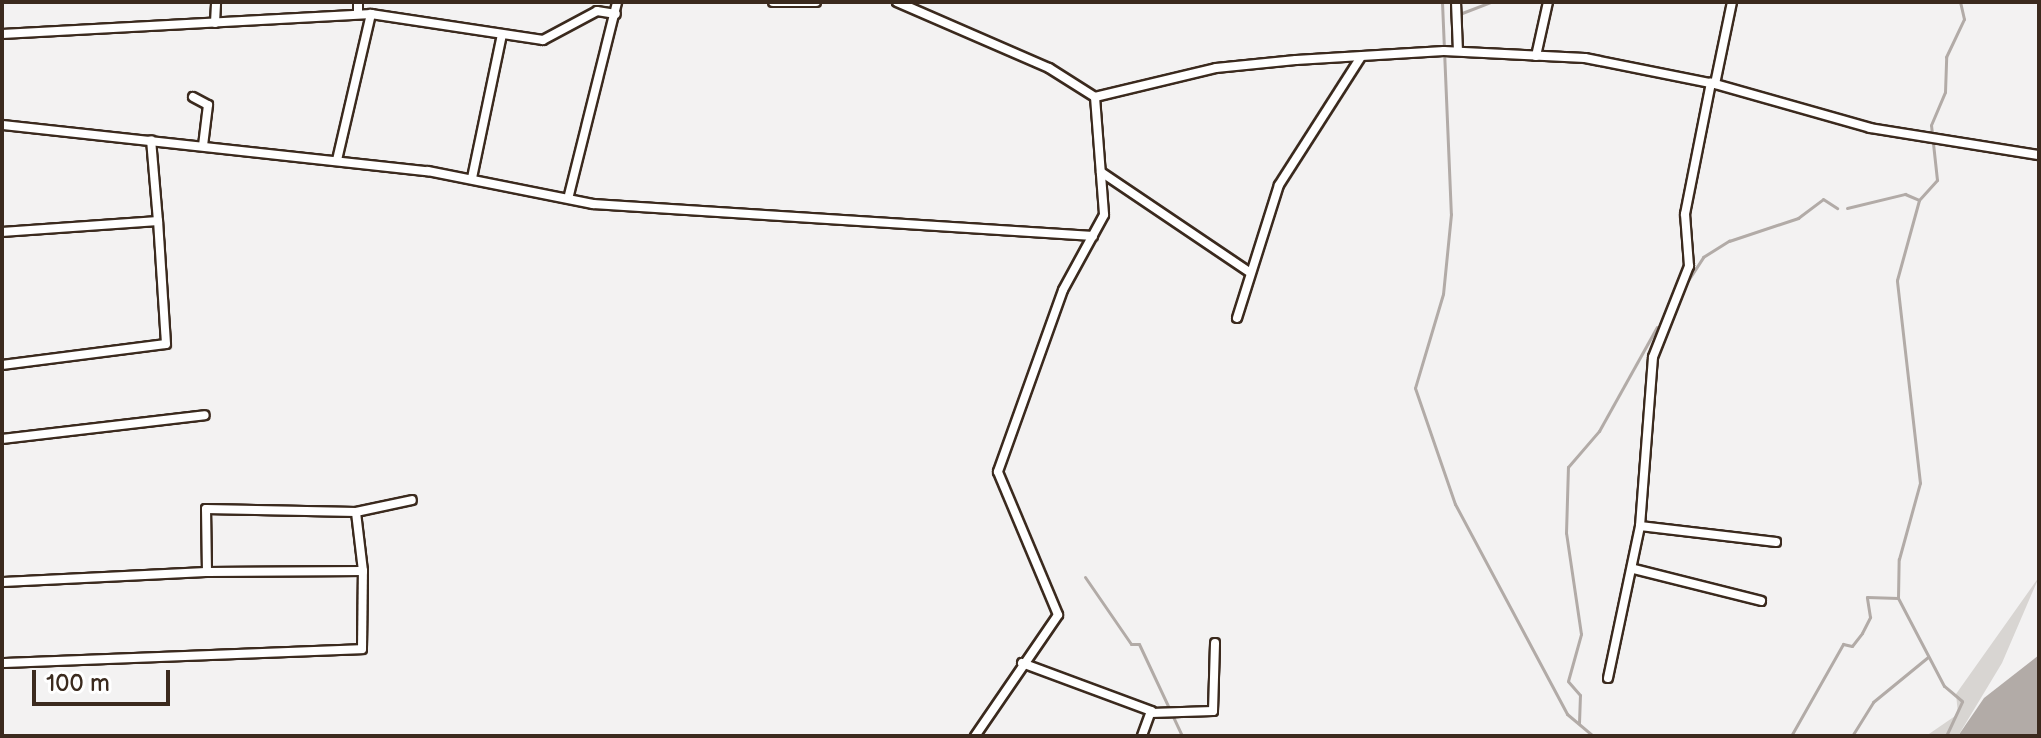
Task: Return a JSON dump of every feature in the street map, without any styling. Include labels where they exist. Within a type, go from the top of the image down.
[{"type":"street","points":[[215,23],[216,2]]},
{"type":"street","points":[[358,2],[358,14]]},
{"type":"street","points":[[569,195],[617,2]]},
{"type":"street","points":[[773,2],[816,2]]},
{"type":"street","points":[[897,2],[1049,68],[1095,97],[1216,68],[1458,51],[1599,60],[1713,83],[1870,128],[2039,155]]},
{"type":"street","points":[[1456,2],[1458,51]]},
{"type":"street","points":[[1536,56],[1548,2]]},
{"type":"street","points":[[1608,678],[1634,569],[1653,357],[1689,266],[1685,214],[1732,2]]},
{"type":"street","points":[[2,34],[371,14],[543,40],[597,11],[616,14]]},
{"type":"street","points":[[337,160],[371,14]]},
{"type":"street","points":[[472,178],[502,35]]},
{"type":"street","points":[[1237,318],[1248,271],[1279,185],[1361,57]]},
{"type":"street","points":[[193,97],[208,105],[203,144]]},
{"type":"street","points":[[975,736],[1022,663],[1058,615],[998,472],[1063,290],[1104,215],[1095,97]]},
{"type":"street","points":[[2,125],[337,160],[472,178],[612,206],[1093,236]]},
{"type":"street","points":[[2,365],[166,344],[151,140]]},
{"type":"street","points":[[1101,172],[1248,271]]},
{"type":"street","points":[[2,232],[158,221]]},
{"type":"street","points":[[2,439],[205,415]]},
{"type":"street","points":[[207,572],[206,509],[356,512],[412,500]]},
{"type":"street","points":[[2,663],[362,649],[363,571],[356,512]]},
{"type":"street","points":[[1640,526],[1776,542]]},
{"type":"street","points":[[1634,569],[1761,601]]},
{"type":"street","points":[[2,582],[207,572],[363,571]]},
{"type":"street","points":[[1022,663],[1151,713],[1213,711],[1215,643]]},
{"type":"street","points":[[1142,736],[1151,713]]},
{"type":"shaded area","points":[[2039,577],[2002,663],[1958,736],[1926,736],[1958,714],[1956,694]]},
{"type":"shaded area","points":[[2039,655],[2039,736],[1958,736],[1984,698]]},
{"type":"waterway","points":[[1442,2],[1451,214],[1443,294],[1415,388],[1455,504],[1567,714],[1593,736]]},
{"type":"waterway","points":[[1462,13],[1491,2]]},
{"type":"waterway","points":[[1946,736],[1962,701],[1944,686],[1898,598],[1899,559],[1920,483],[1897,280],[1919,200],[1937,180],[1931,125],[1945,92],[1946,57],[1964,19],[1960,2]]},
{"type":"waterway","points":[[1847,208],[1905,194],[1919,200]]},
{"type":"waterway","points":[[1687,282],[1703,257],[1729,241],[1798,218],[1823,199],[1837,208]]},
{"type":"waterway","points":[[1579,723],[1580,695],[1568,681],[1581,634],[1566,533],[1568,467],[1599,431],[1657,327]]},
{"type":"waterway","points":[[1085,577],[1131,644],[1139,644],[1182,736]]},
{"type":"waterway","points":[[1791,736],[1843,644],[1852,646],[1862,633],[1870,617],[1867,597],[1898,598]]},
{"type":"waterway","points":[[1852,736],[1873,702],[1928,657]]}]
